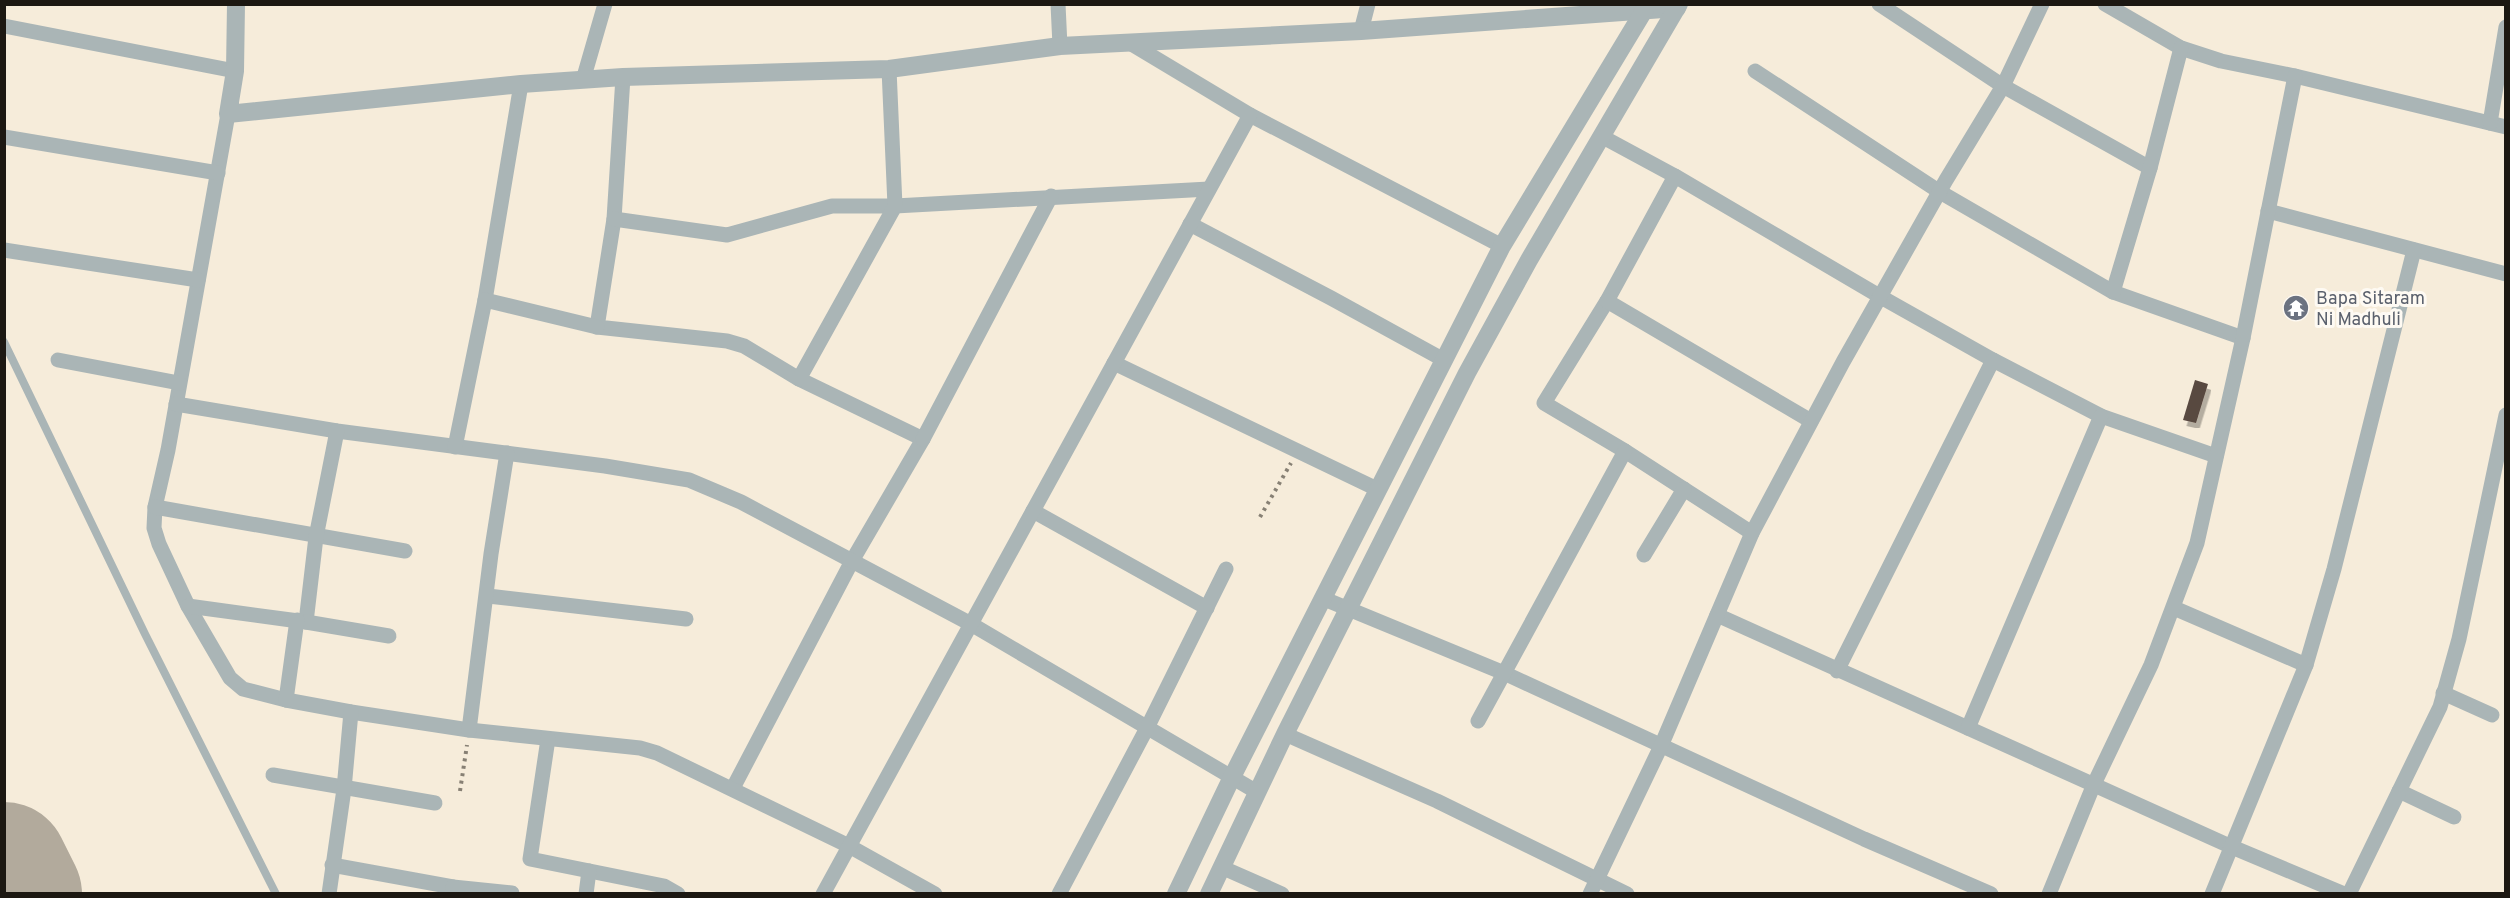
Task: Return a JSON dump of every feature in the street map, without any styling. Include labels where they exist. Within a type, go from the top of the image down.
[{"type":"street","points":[[236,4],[235,71],[228,114],[168,450],[154,507],[154,528],[159,544],[188,606],[230,678],[243,689],[286,700],[351,712],[548,739],[640,748],[657,753],[734,788],[849,846],[935,894]]},
{"type":"street","points":[[583,80],[604,4]]},
{"type":"street","points":[[1059,4],[1060,46]]},
{"type":"street","points":[[1361,31],[1368,4]]},
{"type":"street","points":[[1879,4],[2003,87],[2150,168]]},
{"type":"street","points":[[1593,887],[1661,746],[1752,533],[1811,421],[1940,192],[2003,87],[2042,4]]},
{"type":"street","points":[[2106,4],[2181,48],[2221,61],[2295,76],[2505,127]]},
{"type":"street","points":[[228,114],[521,84],[623,77],[889,69],[1060,46],[1361,31],[1678,6]]},
{"type":"street","points":[[1209,894],[1285,734],[1467,373],[1601,136],[1678,6]]},
{"type":"street","points":[[1176,894],[1322,598],[1502,246],[1646,7]]},
{"type":"street","points":[[4,26],[235,71]]},
{"type":"street","points":[[2490,123],[2505,27]]},
{"type":"street","points":[[1130,44],[1250,115],[1502,246]]},
{"type":"street","points":[[2113,292],[2150,168],[2181,48]]},
{"type":"street","points":[[799,379],[895,207],[889,69]]},
{"type":"street","points":[[1755,71],[1940,192],[2113,292],[2243,338]]},
{"type":"street","points":[[2049,894],[2094,784],[2151,665],[2197,543],[2243,338],[2295,76]]},
{"type":"street","points":[[597,327],[614,219],[623,77]]},
{"type":"street","points":[[455,447],[485,300],[521,84]]},
{"type":"street","points":[[822,894],[1250,115]]},
{"type":"street","points":[[1601,136],[1675,176],[1993,360],[2101,416],[2216,456]]},
{"type":"street","points":[[4,137],[218,173]]},
{"type":"street","points":[[1675,176],[1607,301],[1544,403],[1625,451],[1752,533]]},
{"type":"street","points":[[614,219],[727,235],[832,206],[895,207],[1051,196],[1209,189]]},
{"type":"street","points":[[734,788],[852,561],[923,439],[1051,196]]},
{"type":"street","points":[[2268,211],[2505,274]]},
{"type":"street","points":[[1190,224],[1444,360]]},
{"type":"street","points":[[4,250],[198,280]]},
{"type":"street","points":[[2212,894],[2306,665],[2334,569],[2414,250]]},
{"type":"street","points":[[485,300],[597,327],[727,341],[744,346],[799,379],[923,439]]},
{"type":"street","points":[[1607,301],[1811,421]]},
{"type":"street","points":[[58,360],[179,384]]},
{"type":"street","points":[[1837,671],[1993,360]]},
{"type":"street","points":[[1114,363],[1377,489]]},
{"type":"street","points":[[176,404],[337,431],[689,480],[741,502],[971,624],[1257,792]]},
{"type":"street","points":[[2349,894],[2440,707],[2459,639],[2505,414]]},
{"type":"street","points":[[1968,728],[2101,416]]},
{"type":"street","points":[[286,700],[337,431]]},
{"type":"street","points":[[1478,721],[1625,451]]},
{"type":"street","points":[[469,729],[488,596],[491,554],[507,453]]},
{"type":"street","points":[[1644,555],[1684,489]]},
{"type":"street","points":[[154,507],[405,551]]},
{"type":"street","points":[[1033,511],[1207,608]]},
{"type":"street","points":[[1059,894],[1147,728],[1226,569]]},
{"type":"street","points":[[488,596],[686,619]]},
{"type":"street","points":[[1322,598],[1504,673],[1991,894]]},
{"type":"street","points":[[188,606],[302,621],[389,636]]},
{"type":"street","points":[[2174,608],[2306,665]]},
{"type":"street","points":[[1717,615],[2232,847],[2344,894]]},
{"type":"street","points":[[2444,693],[2492,715]]},
{"type":"street","points":[[329,894],[344,789],[351,712]]},
{"type":"street","points":[[1285,734],[1437,801],[1593,887],[1627,894]]},
{"type":"street","points":[[548,739],[530,859],[664,886],[678,894]]},
{"type":"street","points":[[273,775],[435,803]]},
{"type":"street","points":[[2399,791],[2454,817]]},
{"type":"street","points":[[332,865],[453,890],[512,893]]},
{"type":"street","points":[[1221,867],[1282,894]]},
{"type":"street","points":[[586,894],[589,871]]},
{"type":"lane","points":[[4,342],[276,894]]},
{"type":"path","points":[[1260,517],[1298,452]]},
{"type":"path","points":[[460,791],[469,729]]},
{"type":"building","points":[[2195,380],[2208,384],[2196,423],[2183,420]]},
{"type":"runway","points":[[4,866],[18,894]]},
{"type":"place","name":"Bapa Sitaram Ni Madhuli","points":[[2296,308]]}]
